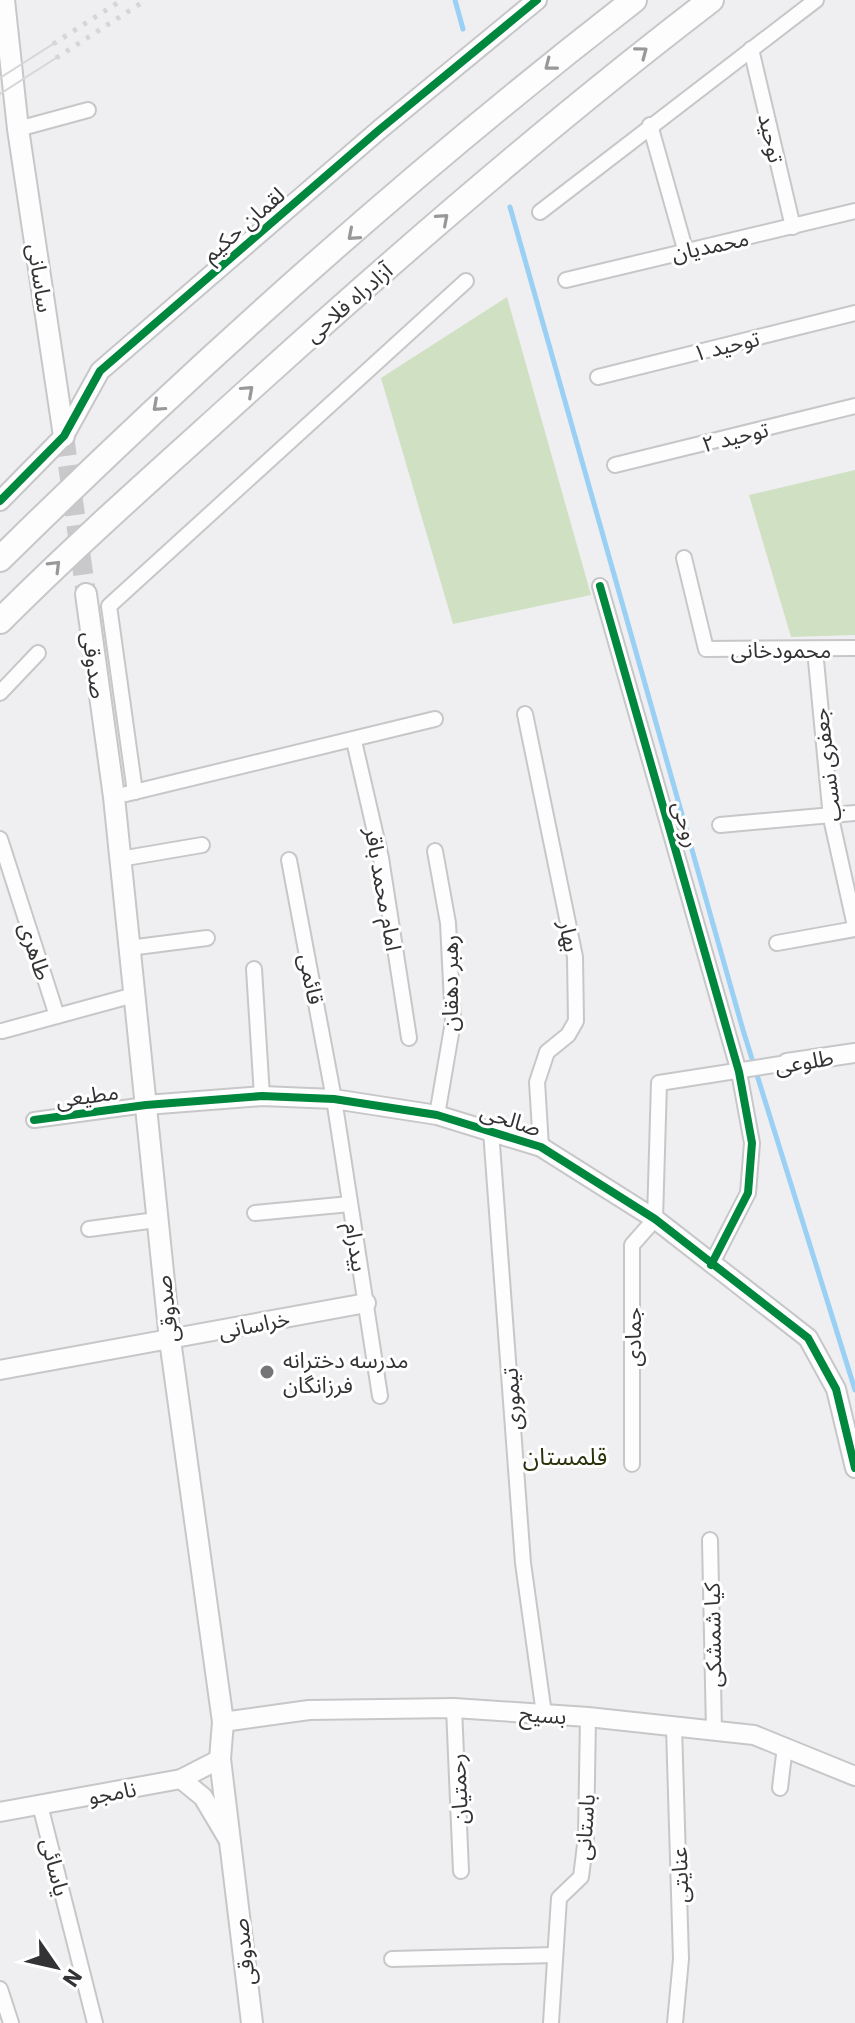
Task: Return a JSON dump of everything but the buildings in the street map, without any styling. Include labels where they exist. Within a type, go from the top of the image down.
[{"type":"highway","points":[[0,559],[153,410],[534,78],[634,0]]},
{"type":"highway","name":"آزادراه فلاحی","points":[[0,621],[70,551],[358,292],[599,85],[711,0]]},
{"type":"main road","name":"ساسانی","points":[[3,0],[64,436]]},
{"type":"main road","name":"صدوقی","points":[[86,594],[114,797],[170,1340],[223,1722],[220,1759],[252,2023]]},
{"type":"street","points":[[0,6],[3,0]]},
{"type":"street","name":"لقمان حکیم","points":[[0,501],[64,436],[100,371],[379,130],[537,0]]},
{"type":"street","points":[[540,212],[816,0]]},
{"type":"street","name":"توحید","points":[[751,49],[793,227]]},
{"type":"street","points":[[18,124],[88,110]]},
{"type":"street","points":[[650,125],[685,249]]},
{"type":"street","name":"محمدیان","points":[[566,280],[685,249],[855,211]]},
{"type":"street","points":[[135,792],[109,606],[466,281]]},
{"type":"street","name":"توحید ۱","points":[[598,377],[855,313]]},
{"type":"street","name":"توحید ۲","points":[[615,465],[855,406]]},
{"type":"street","name":"محمودخانی","points":[[684,558],[706,649],[855,648]]},
{"type":"street","name":"روحی","points":[[600,586],[739,1072],[752,1143],[748,1193],[711,1265]]},
{"type":"street","name":"جعفری نسب","points":[[815,650],[831,818],[855,928]]},
{"type":"street","points":[[0,693],[38,653]]},
{"type":"street","name":"بهار","points":[[525,714],[575,957],[576,1021],[568,1035],[547,1052],[537,1082],[541,1147]]},
{"type":"street","points":[[114,797],[435,719]]},
{"type":"street","name":"امام محمد باقر","points":[[354,741],[381,858],[409,1038]]},
{"type":"street","points":[[720,825],[831,818],[855,813]]},
{"type":"street","name":"طاهری","points":[[0,839],[57,1016]]},
{"type":"street","points":[[120,859],[202,845]]},
{"type":"street","name":"رهبر دهقان","points":[[435,851],[448,923],[453,1022],[437,1115]]},
{"type":"street","name":"قائمی","points":[[289,860],[334,1099]]},
{"type":"street","points":[[777,943],[855,928]]},
{"type":"street","points":[[129,948],[207,938]]},
{"type":"street","points":[[254,969],[262,1096]]},
{"type":"street","points":[[2,1031],[134,995]]},
{"type":"street","name":"طلوعی","points":[[655,1219],[659,1083],[855,1053]]},
{"type":"street","name":"صالحی","points":[[146,1105],[262,1096],[334,1099],[437,1115],[541,1147],[655,1219],[808,1338],[836,1389],[855,1468]]},
{"type":"street","name":"بیدرام","points":[[334,1099],[380,1396]]},
{"type":"street","name":"مطیعی","points":[[34,1120],[146,1105]]},
{"type":"street","name":"تیموری","points":[[491,1131],[523,1563],[544,1714]]},
{"type":"street","points":[[255,1213],[350,1204]]},
{"type":"street","name":"جمادی","points":[[632,1464],[632,1245],[655,1219]]},
{"type":"street","points":[[89,1229],[156,1220]]},
{"type":"street","name":"خراسانی","points":[[0,1370],[366,1303]]},
{"type":"street","name":"کیا شمشکی","points":[[710,1540],[714,1731]]},
{"type":"street","name":"بسیح","points":[[223,1722],[309,1710],[454,1708],[588,1717],[754,1735],[855,1776]]},
{"type":"street","name":"رحمتیان","points":[[454,1708],[461,1871]]},
{"type":"street","name":"باستانی","points":[[551,2023],[559,1898],[581,1877],[586,1837],[588,1717]]},
{"type":"street","name":"عنایتی","points":[[674,1727],[681,1959],[675,2023]]},
{"type":"street","points":[[780,1788],[785,1746]]},
{"type":"street","name":"نامجو","points":[[0,1812],[181,1779],[220,1759]]},
{"type":"street","points":[[181,1779],[203,1797],[230,1843]]},
{"type":"street","name":"یاسائی","points":[[40,1805],[95,2023]]},
{"type":"street","points":[[392,1959],[554,1955]]},
{"type":"street","points":[[0,1989],[11,2023]]},
{"type":"green space","points":[[507,297],[591,595],[453,624],[381,378]]},
{"type":"green space","points":[[855,470],[855,635],[791,637],[749,495]]},
{"type":"waterway","points":[[455,0],[463,29]]},
{"type":"waterway","points":[[510,207],[743,1030],[855,1390]]},
{"type":"tunnel","points":[[64,436],[86,594]]},
{"type":"tram line","points":[[0,78],[53,44]]},
{"type":"tram line","points":[[0,94],[56,58]]},
{"type":"railway","points":[[53,44],[122,0]]},
{"type":"railway","points":[[56,58],[146,0]]},
{"type":"cycle path","points":[[0,501],[64,436],[100,371],[379,130],[537,0]]},
{"type":"cycle path","points":[[600,586],[739,1072],[752,1143],[748,1193],[711,1265]]},
{"type":"cycle path","points":[[34,1120],[146,1105],[262,1096],[334,1099],[437,1115],[541,1147],[655,1219],[808,1338],[836,1389],[855,1468]]},
{"type":"place","name":"مدرسه دخترانه فرزانگان","points":[[267,1372]]},
{"type":"district","name":"قلمستان","points":[[565,1456]]}]
